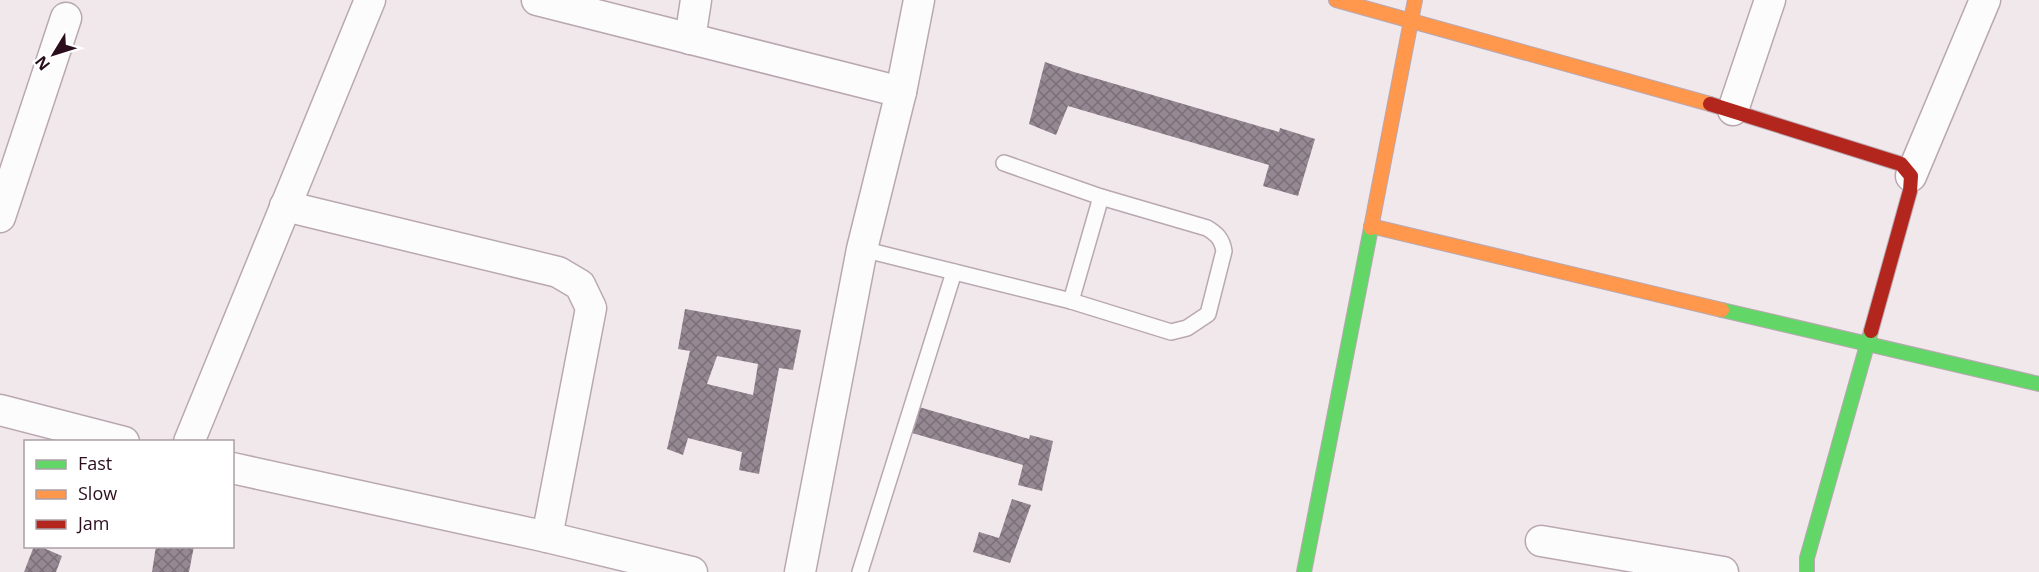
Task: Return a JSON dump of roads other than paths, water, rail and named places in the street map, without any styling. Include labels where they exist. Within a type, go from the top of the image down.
[{"type":"street","points":[[189,440],[370,0]]},
{"type":"street","points":[[537,0],[901,92]]},
{"type":"street","points":[[690,39],[696,0]]},
{"type":"street","points":[[800,572],[862,249],[901,92],[919,0]]},
{"type":"street","points":[[1336,0],[1733,110],[1901,164],[1911,176]]},
{"type":"street","points":[[1304,572],[1415,0]]},
{"type":"street","points":[[1733,110],[1770,0]]},
{"type":"street","points":[[1807,572],[1807,558],[1910,191],[1911,176],[1985,0]]},
{"type":"street","points":[[0,217],[66,18]]},
{"type":"street","points":[[285,206],[558,272],[580,285],[591,308],[547,537]]},
{"type":"street","points":[[1371,226],[1866,345],[2039,384]]},
{"type":"street","points":[[0,410],[120,440]]},
{"type":"street","points":[[234,468],[547,537],[692,572]]},
{"type":"street","points":[[1541,541],[1723,572]]},
{"type":"lane","points":[[862,249],[1071,301],[1171,332],[1187,328],[1208,314],[1224,251],[1218,234],[1207,228],[1101,197],[1004,163]]},
{"type":"lane","points":[[1071,301],[1101,197]]},
{"type":"lane","points":[[860,572],[954,272]]}]
